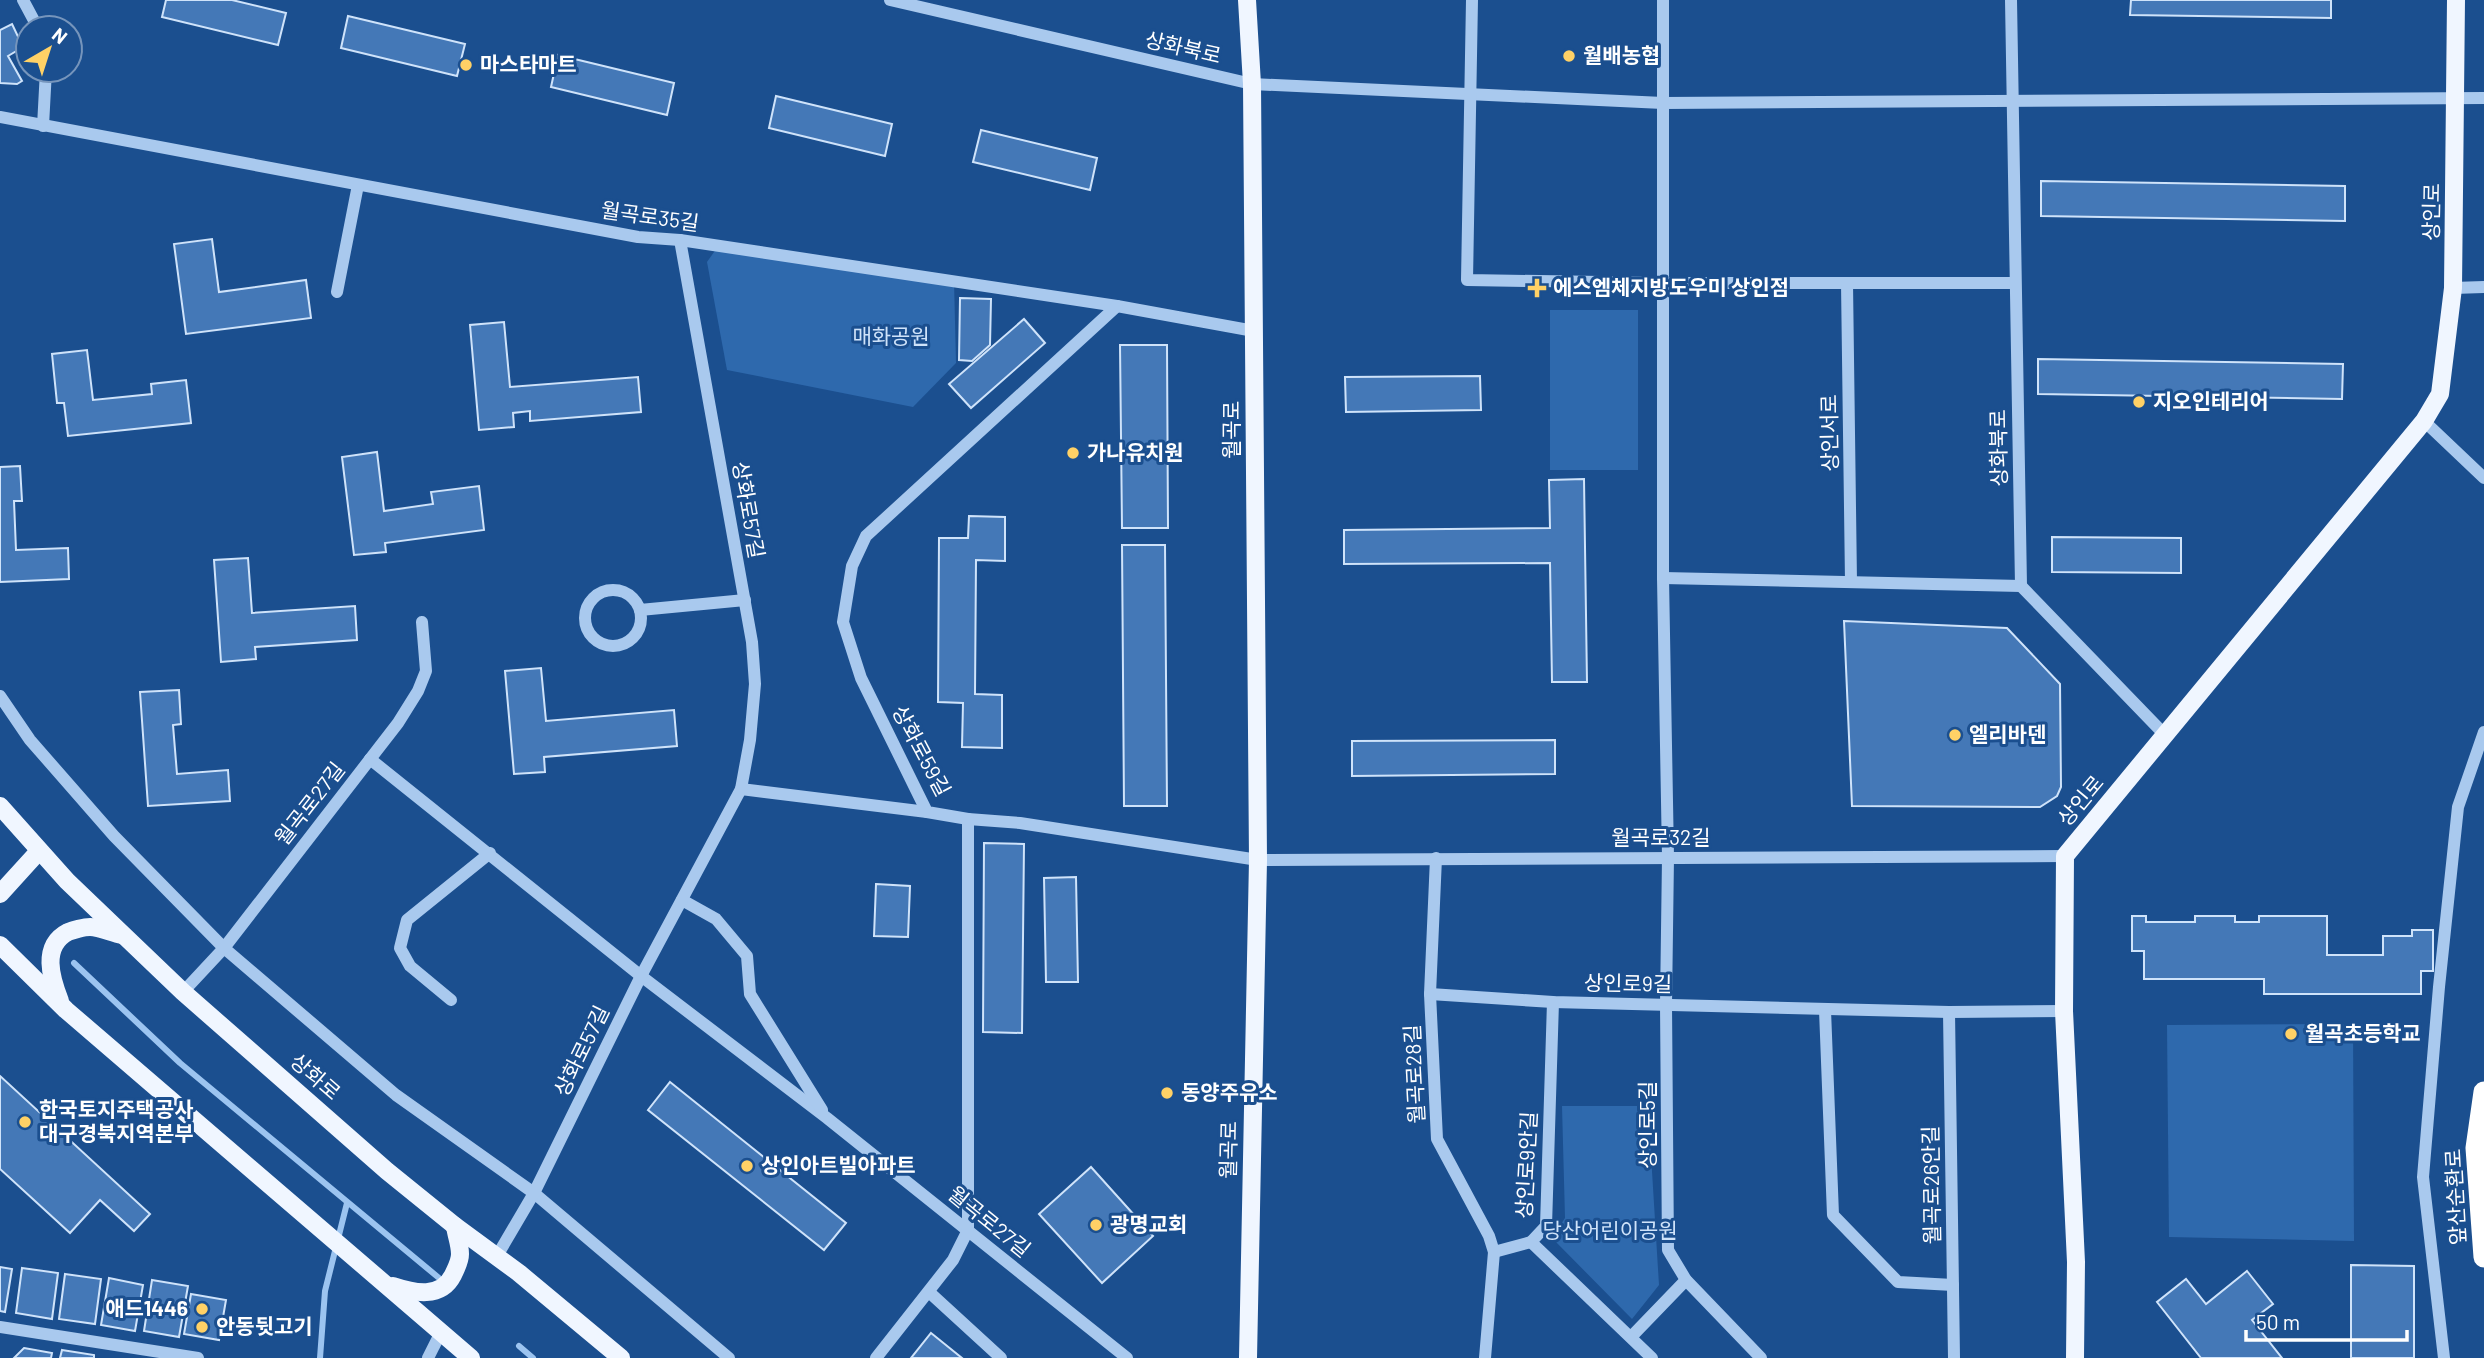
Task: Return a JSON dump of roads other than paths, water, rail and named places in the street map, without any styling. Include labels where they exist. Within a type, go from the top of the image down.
[{"type":"highway","name":"앞산순환로","points":[[2484,1093],[2476,1148],[2484,1257]]},
{"type":"main road","name":"월곡로","points":[[1247,0],[1252,85],[1258,859],[1248,1358]]},
{"type":"main road","name":"상인로","points":[[2075,1358],[2076,1262],[2064,1011],[2065,856],[2424,421],[2440,394],[2454,288],[2456,0]]},
{"type":"main road","name":"상화로","points":[[1,810],[122,935],[183,992],[387,1171],[621,1358]]},
{"type":"main road","points":[[0,894],[39,851]]},
{"type":"main road","points":[[62,1005],[52,980],[52,946],[71,931],[90,927],[122,935]]},
{"type":"main road","points":[[0,945],[62,1005],[471,1358]]},
{"type":"main road","points":[[383,1282],[418,1294],[439,1290],[449,1283],[459,1263],[460,1252],[455,1226]]},
{"type":"street","name":"상화북로","points":[[890,0],[1252,85],[1663,103],[2484,98]]},
{"type":"street","points":[[1472,0],[1467,280],[2015,283]]},
{"type":"street","points":[[1663,0],[1663,578],[1668,857]]},
{"type":"street","name":"상화북로","points":[[2011,0],[2021,586]]},
{"type":"street","points":[[43,126],[45,84]]},
{"type":"street","name":"월곡로35길","points":[[0,117],[638,237],[680,240],[1117,306],[1254,331]]},
{"type":"street","points":[[337,292],[358,185]]},
{"type":"street","name":"상화로57길","points":[[496,1256],[534,1193],[641,976],[741,789],[750,740],[755,684],[752,642],[680,240]]},
{"type":"street","name":"상인서로","points":[[1847,283],[1851,582]]},
{"type":"street","points":[[2454,288],[2484,287]]},
{"type":"street","name":"상화로59길","points":[[968,819],[927,812],[861,678],[843,622],[852,566],[866,536],[1117,306]]},
{"type":"street","points":[[2424,421],[2484,478]]},
{"type":"street","points":[[1663,578],[2021,586],[2166,736]]},
{"type":"street","points":[[621,591],[629,595],[640,610],[639,628],[635,637],[619,646],[601,644],[593,639],[584,622],[588,604],[602,592],[621,591]]},
{"type":"street","points":[[640,610],[745,600]]},
{"type":"street","points":[[370,758],[398,723],[426,671],[422,622]]},
{"type":"street","points":[[0,696],[30,740],[114,836],[224,948],[396,1095],[534,1193],[729,1358]]},
{"type":"street","points":[[2444,1358],[2423,1177],[2438,987],[2458,807],[2484,732]]},
{"type":"street","name":"월곡로27길","points":[[183,992],[224,948],[370,758],[641,976],[827,1118],[1127,1358]]},
{"type":"street","points":[[741,789],[927,812]]},
{"type":"street","points":[[876,1358],[953,1260],[968,1230],[968,819],[1020,822],[1258,859]]},
{"type":"street","points":[[451,1000],[410,966],[400,948],[407,920],[490,853]]},
{"type":"street","name":"월곡로32길","points":[[1258,859],[2065,856]]},
{"type":"street","name":"상인로5길","points":[[1668,857],[1668,1250],[1686,1280],[1761,1358]]},
{"type":"street","name":"월곡로28길","points":[[1436,858],[1430,994],[1437,1139],[1489,1237],[1494,1252],[1485,1358]]},
{"type":"street","name":"월곡로27길","points":[[682,900],[716,919],[747,956],[750,994],[827,1118]]},
{"type":"street","name":"상인로9길","points":[[1430,994],[1553,1002],[1825,1010],[2064,1011]]},
{"type":"street","name":"상인로9안길","points":[[1553,1002],[1546,1226],[1531,1242],[1652,1358]]},
{"type":"street","points":[[1825,1010],[1833,1214],[1898,1282],[1953,1285]]},
{"type":"street","name":"월곡로26안길","points":[[1949,1012],[1954,1358]]},
{"type":"street","points":[[1494,1252],[1531,1242]]},
{"type":"street","points":[[1631,1337],[1686,1280]]},
{"type":"street","points":[[929,1292],[1001,1358]]},
{"type":"street","points":[[0,1327],[198,1358]]},
{"type":"street","points":[[428,1358],[441,1332]]},
{"type":"waterway","points":[[74,963],[180,1063],[439,1278]]},
{"type":"waterway","points":[[320,1358],[325,1291],[347,1203]]},
{"type":"waterway","points":[[519,1346],[533,1358]]},
{"type":"place","name":"월배농협","points":[[1569,56]]},
{"type":"place","name":"마스타마트","points":[[466,65]]},
{"type":"place","name":"에스엠체지방도우미 상인점","points":[[1537,288]]},
{"type":"place","name":"지오인테리어","points":[[2139,402]]},
{"type":"place","name":"가나유치원","points":[[1073,453]]},
{"type":"place","name":"엘리바덴","points":[[1955,735]]},
{"type":"place","name":"월곡초등학교","points":[[2291,1034]]},
{"type":"place","name":"동양주유소","points":[[1167,1093]]},
{"type":"place","name":"한국토지주택공사 대구경북지역본부","points":[[25,1122]]},
{"type":"place","name":"상인아트빌아파트","points":[[747,1166]]},
{"type":"place","name":"광명교회","points":[[1096,1225]]},
{"type":"place","name":"애드1446","points":[[202,1309]]},
{"type":"place","name":"안동뒷고기","points":[[202,1327]]},
{"type":"park label","name":"매화공원","points":[[891,337]]},
{"type":"park label","name":"당산어린이공원","points":[[1610,1231]]}]
